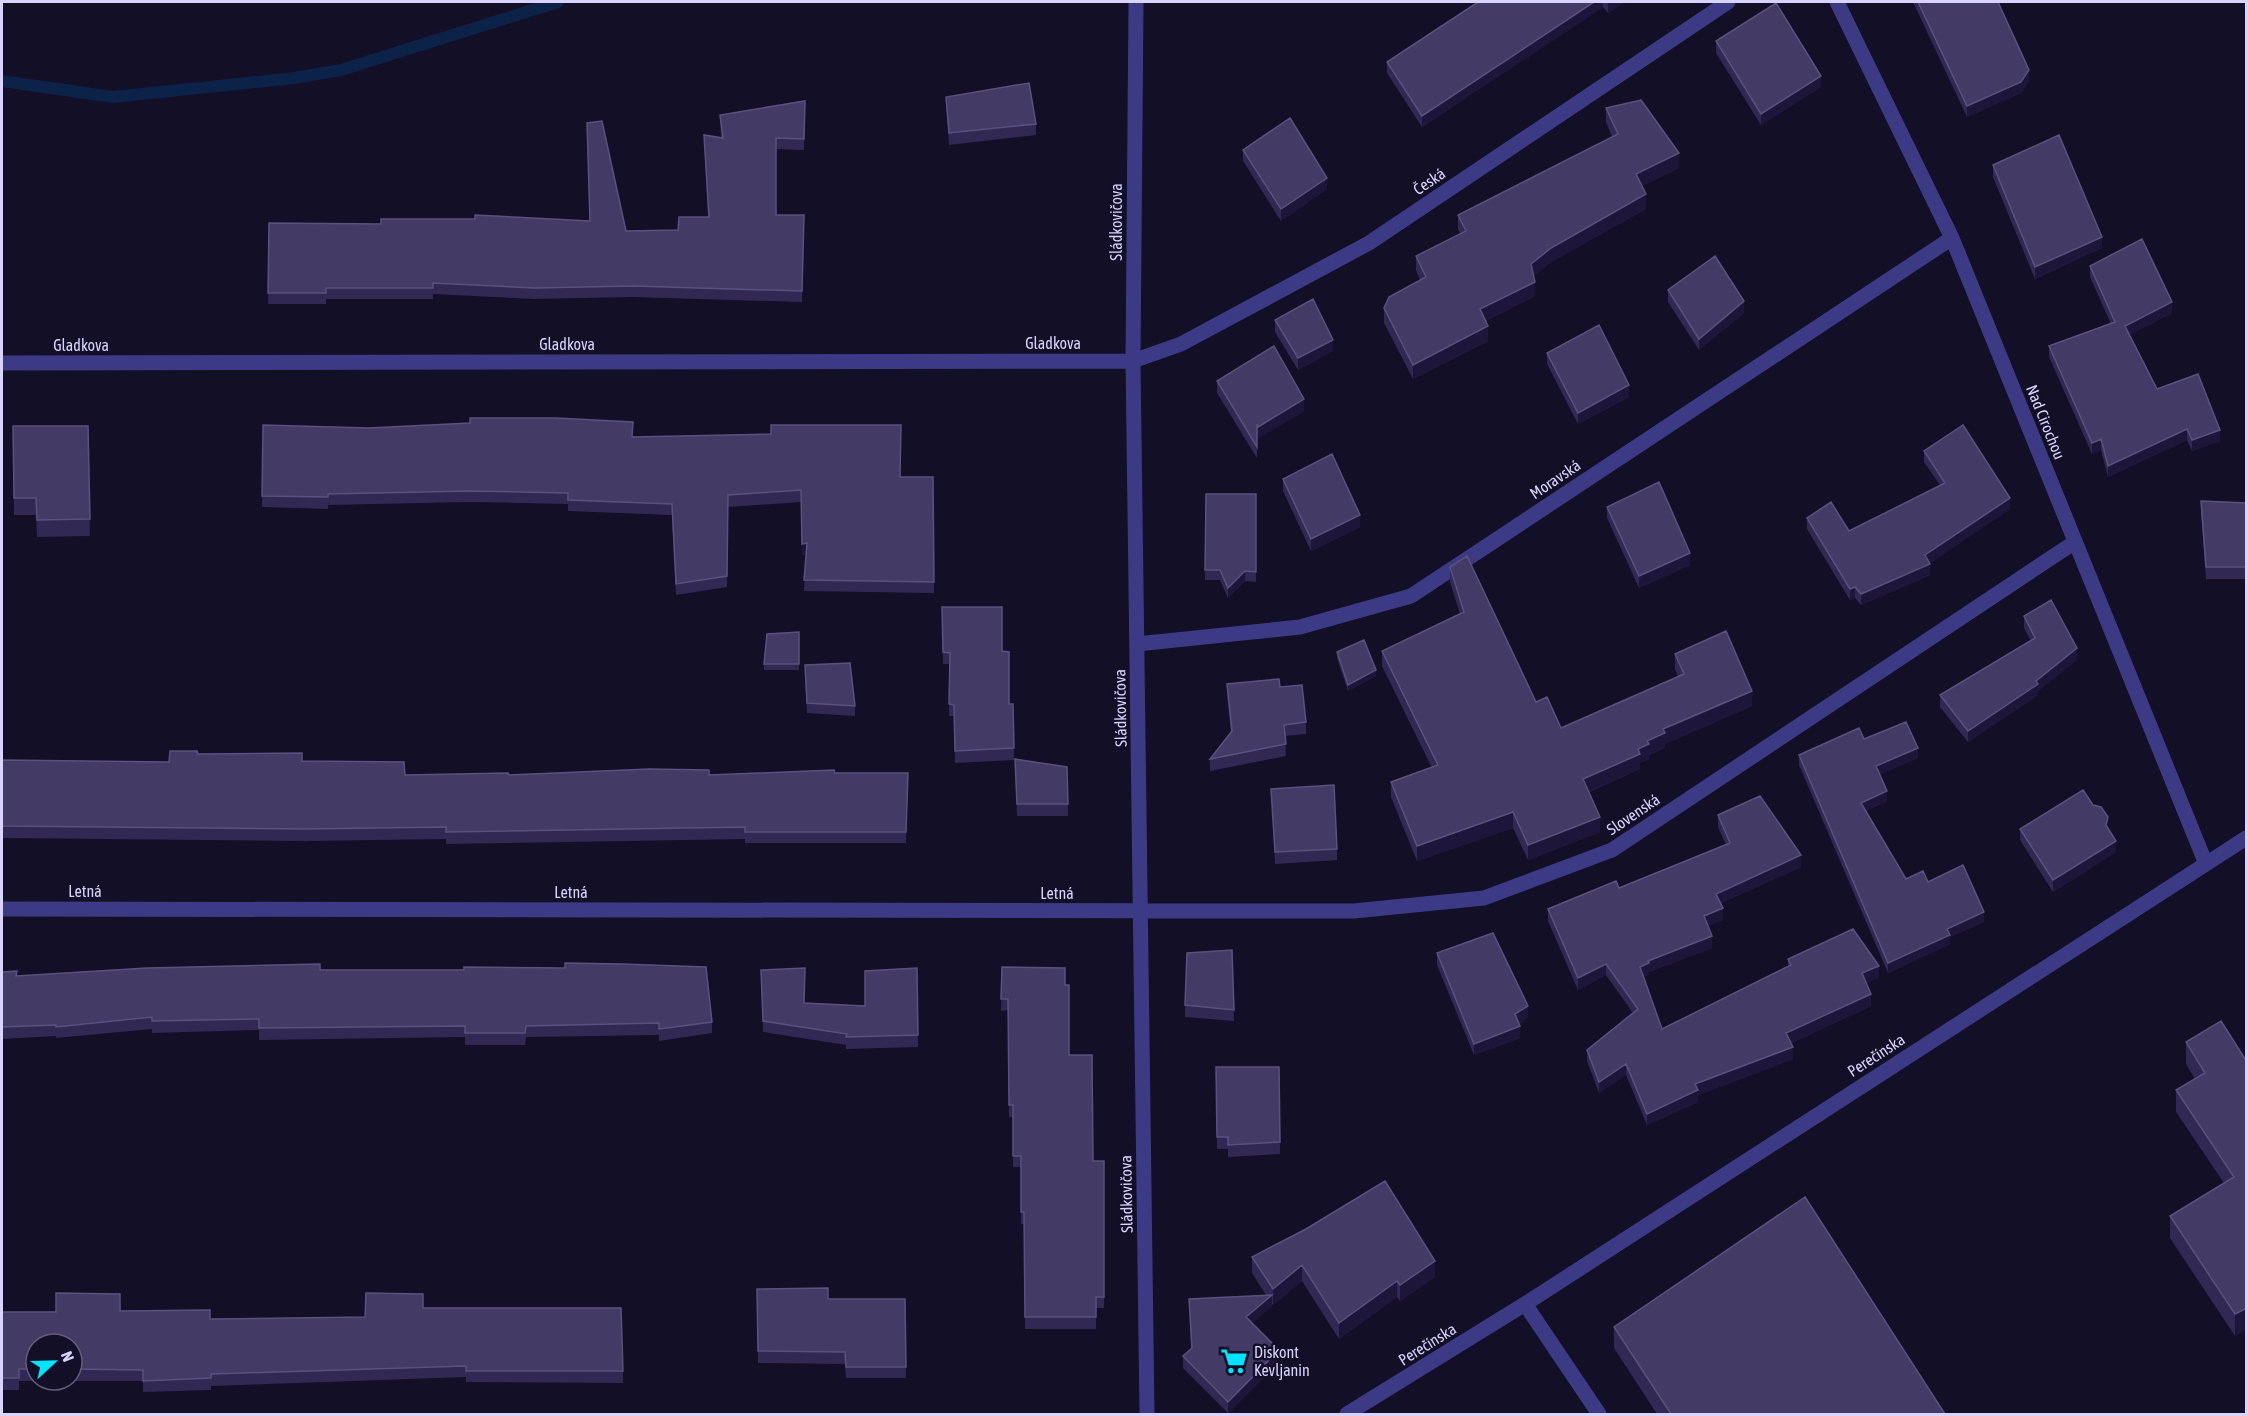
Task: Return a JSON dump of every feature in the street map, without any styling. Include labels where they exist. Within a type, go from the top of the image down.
[{"type":"street","name":"Sládkovičova","points":[[1136,2],[1133,361],[1146,1414]]},
{"type":"street","name":"Česká","points":[[1133,361],[1181,344],[1369,243],[1728,2]]},
{"type":"street","name":"Nad Cirochou","points":[[1837,2],[1952,238],[2206,864]]},
{"type":"street","name":"Moravská","points":[[1137,644],[1300,627],[1411,596],[1952,238]]},
{"type":"street","name":"Gladkova","points":[[2,363],[1133,361]]},
{"type":"street","name":"Slovenská","points":[[1140,911],[1354,911],[1484,898],[1612,850],[2075,542]]},
{"type":"street","name":"Perečínska","points":[[1347,1414],[1525,1304],[2247,838]]},
{"type":"street","name":"Letná","points":[[2,909],[1140,911]]},
{"type":"street","points":[[1525,1304],[1599,1414]]},
{"type":"street","points":[[1146,1397],[1153,1414]]},
{"type":"building","points":[[1478,2],[1594,2],[1422,116],[1387,62]]},
{"type":"building","points":[[1918,2],[1998,2],[2029,70],[2021,82],[1967,106]]},
{"type":"building","points":[[1776,3],[1821,76],[1761,114],[1716,41]]},
{"type":"building","points":[[1029,83],[1036,124],[949,133],[946,97]]},
{"type":"building","points":[[1641,100],[1679,153],[1636,174],[1646,194],[1551,248],[1531,264],[1535,282],[1480,309],[1488,326],[1413,365],[1384,308],[1389,297],[1426,277],[1416,256],[1466,231],[1458,215],[1618,134],[1606,108]]},
{"type":"building","points":[[805,101],[804,139],[776,138],[776,215],[804,215],[802,291],[633,286],[535,288],[433,283],[433,288],[326,288],[326,293],[268,293],[269,223],[381,224],[381,219],[475,219],[475,215],[590,221],[587,123],[602,121],[626,231],[678,230],[679,217],[709,217],[704,135],[723,138],[720,115]]},
{"type":"building","points":[[1290,118],[1327,178],[1281,209],[1243,150]]},
{"type":"building","points":[[2059,135],[2102,237],[2035,267],[1993,165]]},
{"type":"building","points":[[2142,239],[2172,302],[2125,326],[2157,389],[2198,374],[2220,430],[2192,440],[2187,429],[2108,466],[2101,439],[2092,443],[2049,346],[2115,322],[2090,266]]},
{"type":"building","points":[[1715,256],[1744,301],[1699,339],[1668,290]]},
{"type":"building","points":[[1313,299],[1333,340],[1298,358],[1275,320]]},
{"type":"building","points":[[1599,325],[1629,385],[1578,413],[1547,353]]},
{"type":"building","points":[[1274,346],[1304,399],[1258,427],[1257,424],[1257,447],[1217,381]]},
{"type":"building","points":[[470,418],[556,418],[633,422],[632,437],[771,434],[771,425],[901,425],[900,477],[933,477],[934,582],[804,580],[807,543],[802,544],[801,490],[728,495],[727,576],[676,584],[672,504],[568,500],[568,493],[470,491],[328,494],[328,497],[262,496],[263,425],[369,428],[470,423]]},
{"type":"building","points":[[1963,425],[2010,498],[1925,555],[1930,564],[1861,594],[1855,587],[1850,589],[1807,518],[1831,502],[1849,531],[1945,483],[1924,451]]},
{"type":"building","points":[[13,426],[88,426],[90,519],[37,520],[36,498],[14,498]]},
{"type":"building","points":[[1332,454],[1360,515],[1311,539],[1283,479]]},
{"type":"building","points":[[1659,482],[1690,553],[1639,576],[1607,507]]},
{"type":"building","points":[[1206,494],[1256,494],[1256,572],[1245,571],[1228,588],[1220,570],[1205,570]]},
{"type":"building","points":[[2201,501],[2247,503],[2247,567],[2206,567]]},
{"type":"building","points":[[1467,556],[1536,702],[1547,697],[1561,728],[1684,674],[1675,654],[1726,631],[1752,691],[1663,729],[1665,733],[1647,741],[1649,744],[1638,749],[1640,754],[1583,779],[1600,817],[1528,845],[1513,812],[1417,846],[1391,782],[1438,765],[1382,651],[1464,612],[1450,567]]},
{"type":"building","points":[[2051,600],[2077,648],[2036,681],[2038,684],[1968,731],[1940,695],[2035,638],[2024,616]]},
{"type":"building","points":[[942,607],[1002,607],[1002,651],[1009,652],[1009,704],[1013,704],[1014,748],[955,751],[954,705],[949,704],[950,653],[943,652]]},
{"type":"building","points":[[799,632],[799,664],[764,664],[767,634]]},
{"type":"building","points":[[1364,640],[1376,670],[1348,685],[1337,652]]},
{"type":"building","points":[[850,663],[855,706],[807,703],[805,665]]},
{"type":"building","points":[[1279,679],[1280,687],[1302,685],[1306,722],[1284,725],[1286,744],[1210,759],[1232,731],[1227,684]]},
{"type":"building","points":[[1906,722],[1918,748],[1876,766],[1887,791],[1861,803],[1906,879],[1923,871],[1928,882],[1963,865],[1984,912],[1947,929],[1950,935],[1888,963],[1799,755],[1859,728],[1864,739]]},
{"type":"building","points":[[170,751],[197,751],[198,754],[302,753],[302,761],[404,762],[405,775],[508,773],[509,775],[649,769],[709,770],[709,775],[834,770],[835,773],[908,773],[906,832],[745,832],[745,827],[446,832],[446,827],[305,829],[2,826],[2,760],[169,762]]},
{"type":"building","points":[[1015,759],[1067,767],[1068,804],[1017,804]]},
{"type":"building","points":[[1334,785],[1337,849],[1275,852],[1271,789]]},
{"type":"building","points":[[2083,790],[2093,805],[2101,807],[2108,817],[2106,825],[2116,841],[2053,880],[2020,829]]},
{"type":"building","points":[[1760,796],[1801,855],[1716,894],[1723,908],[1704,916],[1712,936],[1648,961],[1649,963],[1640,967],[1662,1029],[1791,965],[1788,959],[1853,929],[1879,966],[1862,973],[1871,994],[1786,1033],[1793,1047],[1695,1084],[1698,1090],[1647,1114],[1626,1064],[1599,1082],[1587,1050],[1638,1009],[1606,964],[1578,978],[1548,909],[1616,881],[1619,888],[1730,843],[1718,815]]},
{"type":"building","points":[[1493,933],[1528,1006],[1515,1014],[1520,1026],[1474,1044],[1437,953]]},
{"type":"building","points":[[1232,950],[1234,1010],[1185,1005],[1187,953]]},
{"type":"building","points":[[565,963],[706,967],[712,1022],[659,1029],[659,1023],[526,1026],[525,1033],[465,1033],[465,1026],[259,1028],[259,1019],[152,1021],[152,1017],[56,1027],[56,1025],[2,1027],[2,972],[17,971],[16,976],[147,968],[320,964],[320,970],[464,970],[464,967],[565,968]]},
{"type":"building","points":[[1002,967],[1065,968],[1065,985],[1069,985],[1069,1055],[1092,1055],[1093,1161],[1104,1161],[1104,1297],[1096,1297],[1096,1317],[1025,1317],[1021,1156],[1013,1156],[1013,1105],[1009,1105],[1008,999],[1001,999]]},
{"type":"building","points":[[805,968],[804,1003],[865,1006],[865,971],[917,968],[918,1035],[846,1037],[847,1034],[763,1021],[761,970]]},
{"type":"building","points":[[2221,1021],[2247,1062],[2247,1308],[2235,1314],[2170,1216],[2234,1177],[2176,1090],[2205,1073],[2186,1042]]},
{"type":"building","points":[[1216,1067],[1279,1067],[1280,1142],[1228,1145],[1228,1137],[1217,1137]]},
{"type":"building","points":[[1385,1181],[1435,1261],[1400,1285],[1397,1281],[1339,1323],[1302,1265],[1273,1289],[1252,1257],[1306,1229]]},
{"type":"building","points":[[1805,1197],[1945,1414],[1671,1414],[1614,1327]]},
{"type":"building","points":[[828,1288],[828,1299],[905,1299],[906,1367],[846,1367],[845,1352],[758,1351],[757,1289]]},
{"type":"building","points":[[56,1293],[120,1294],[120,1311],[210,1310],[210,1319],[365,1317],[366,1293],[423,1294],[423,1308],[621,1308],[623,1371],[466,1371],[466,1366],[211,1374],[211,1378],[143,1381],[143,1370],[84,1369],[84,1332],[24,1332],[24,1369],[19,1369],[19,1378],[2,1378],[2,1312],[56,1312]]},
{"type":"building","name":"Diskont Kevljanin","points":[[1272,1295],[1246,1317],[1279,1350],[1228,1402],[1183,1356],[1192,1348],[1189,1299]]},
{"type":"waterway","points":[[2,81],[113,97],[294,78],[341,70],[558,2]]},
{"type":"place","name":"Diskont Kevljanin","points":[[1234,1361]]}]
